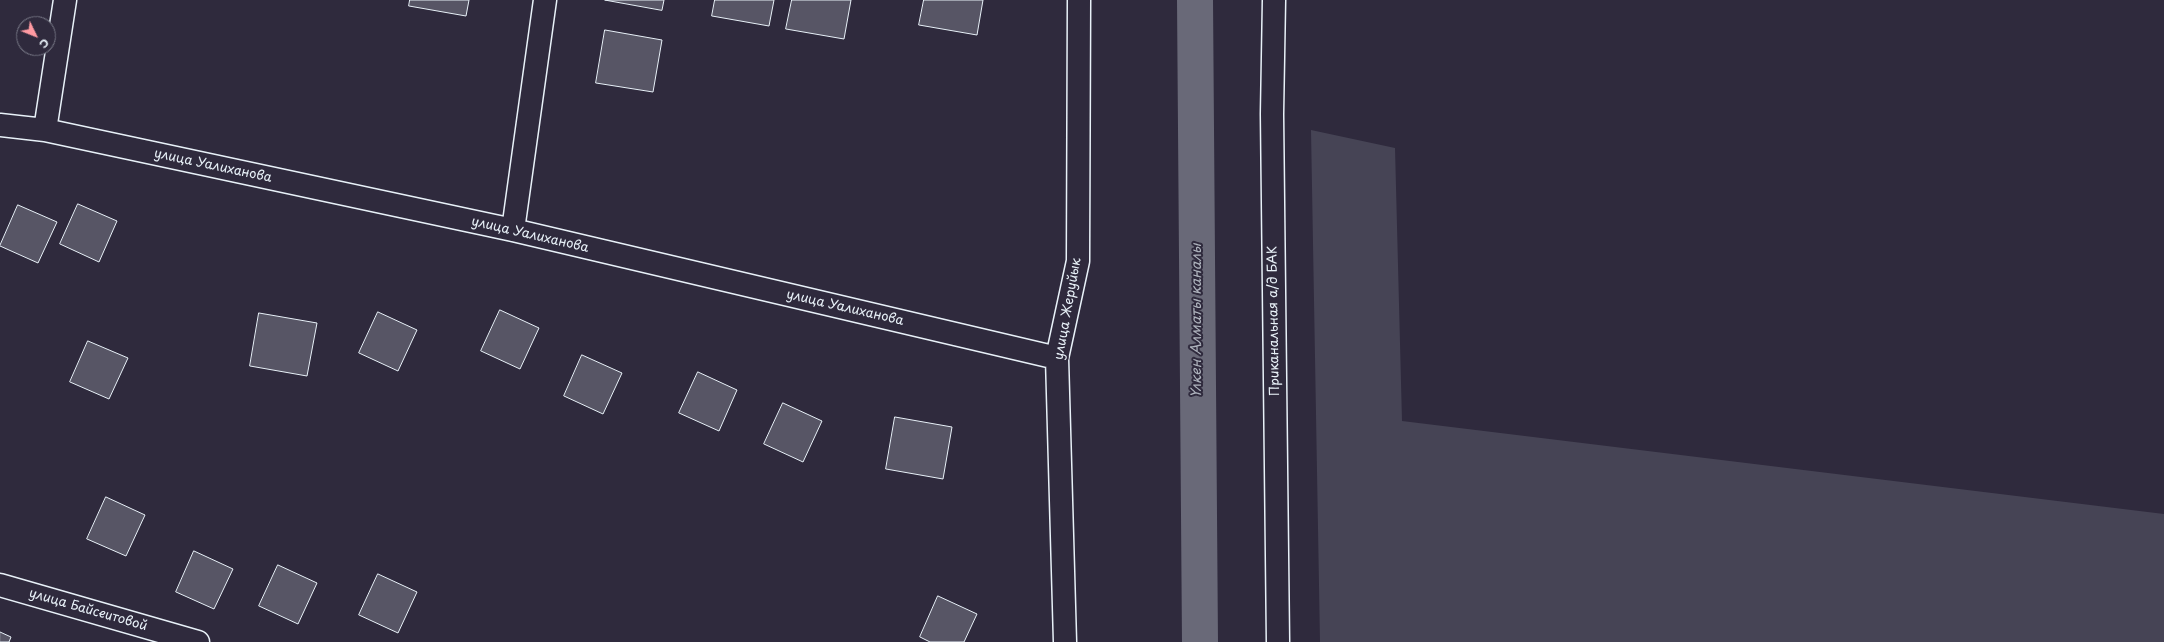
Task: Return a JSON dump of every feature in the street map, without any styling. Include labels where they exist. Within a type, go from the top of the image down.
[{"type":"street","points":[[45,130],[65,0]]},
{"type":"street","points":[[513,230],[545,0]]},
{"type":"street","name":"улица Жеруйык","points":[[1065,642],[1057,358],[1078,261],[1079,0]]},
{"type":"street","name":"Приканальная а/д БАК","points":[[1274,0],[1272,129],[1278,642]]},
{"type":"street","name":"улица Уалиханова","points":[[0,126],[45,130],[513,230],[1057,358]]},
{"type":"street","name":"улица Байсеитовой","points":[[0,585],[198,642]]},
{"type":"shaded area","points":[[1311,130],[1395,148],[1402,421],[2164,514],[2164,642],[1320,642]]},
{"type":"building","points":[[410,0],[469,0],[466,16],[409,6]]},
{"type":"building","points":[[605,0],[664,0],[662,10]]},
{"type":"building","points":[[715,0],[774,0],[769,26],[712,16]]},
{"type":"building","points":[[792,0],[851,0],[844,39],[786,29]]},
{"type":"building","points":[[924,0],[983,0],[977,35],[919,25]]},
{"type":"building","points":[[605,30],[662,40],[653,92],[596,83]]},
{"type":"building","points":[[78,204],[117,221],[99,262],[60,244]]},
{"type":"building","points":[[18,205],[57,222],[38,263],[0,246]]},
{"type":"building","points":[[500,310],[539,328],[520,369],[481,351]]},
{"type":"building","points":[[378,312],[417,330],[398,371],[359,353]]},
{"type":"building","points":[[259,313],[317,323],[307,376],[250,366]]},
{"type":"building","points":[[88,341],[128,358],[109,399],[70,382]]},
{"type":"building","points":[[582,355],[622,373],[603,414],[564,396]]},
{"type":"building","points":[[698,372],[737,390],[719,431],[679,413]]},
{"type":"building","points":[[783,403],[822,421],[803,462],[764,444]]},
{"type":"building","points":[[895,417],[952,427],[943,479],[886,469]]},
{"type":"building","points":[[106,497],[145,515],[126,556],[87,539]]},
{"type":"building","points":[[194,551],[233,569],[214,609],[176,592]]},
{"type":"building","points":[[278,565],[317,583],[298,624],[259,606]]},
{"type":"building","points":[[378,574],[417,592],[398,633],[359,615]]},
{"type":"building","points":[[938,596],[977,614],[964,642],[930,642],[920,637]]},
{"type":"building","points":[[0,632],[11,637],[9,642],[0,642]]},
{"type":"waterway","name":"Үлкен Алматы каналы","points":[[1195,0],[1200,642]]}]
